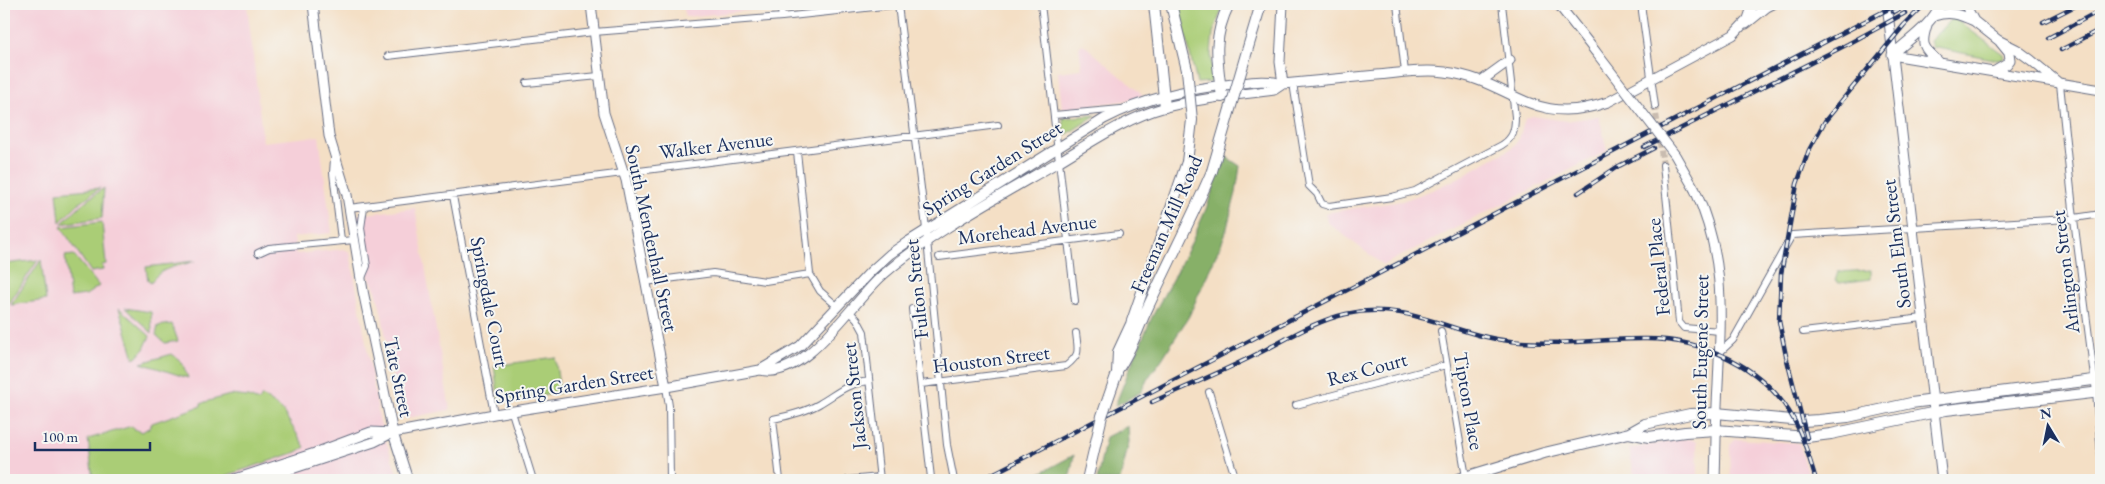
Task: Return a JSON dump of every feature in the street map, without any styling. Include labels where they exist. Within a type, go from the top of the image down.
[{"type":"main road","name":"Tate Street","points":[[313,4],[326,118],[334,158],[342,176],[349,208],[393,433],[408,480]]},
{"type":"main road","name":"South Mendenhall Street","points":[[591,4],[604,113],[623,173],[666,387]]},
{"type":"main road","points":[[1154,4],[1165,107]]},
{"type":"main road","name":"Freeman Mill Road","points":[[1087,480],[1102,416],[1117,371],[1118,352],[1131,324],[1187,162],[1192,120],[1187,70],[1171,4]]},
{"type":"main road","points":[[1222,97],[1216,61],[1216,45],[1224,14],[1230,4]]},
{"type":"main road","name":"Freeman Mill Road","points":[[1117,371],[1126,359],[1148,307],[1191,221],[1212,171],[1262,4]]},
{"type":"main road","points":[[1283,4],[1280,60],[1283,84]]},
{"type":"main road","name":"South Eugene Street","points":[[1558,4],[1675,155],[1694,190],[1708,222],[1719,265],[1721,303],[1715,480]]},
{"type":"main road","name":"Spring Garden Street","points":[[232,480],[315,453],[371,432],[393,433],[494,414],[760,370],[800,346],[890,254],[1057,148],[1123,109],[1164,95],[1220,85],[1272,80],[1283,84],[1406,72],[1445,72],[1481,81],[1537,107],[1561,111],[1589,108],[1608,102],[1733,35],[1748,19],[1753,4]]},
{"type":"main road","points":[[1742,27],[1773,4]]},
{"type":"main road","name":"South Elm Street","points":[[1886,4],[1942,480]]},
{"type":"main road","points":[[1892,55],[1926,25],[1934,16],[1940,4]]},
{"type":"main road","points":[[1965,4],[1974,21]]},
{"type":"main road","points":[[1934,16],[1945,12],[1953,12],[1974,21],[1998,40],[2016,49],[2060,84]]},
{"type":"main road","points":[[1926,25],[1922,37],[1924,49],[1939,62]]},
{"type":"main road","points":[[1995,71],[2007,64],[2010,57],[1998,40]]},
{"type":"main road","points":[[1892,55],[2101,90]]},
{"type":"main road","points":[[1481,81],[1510,60]]},
{"type":"main road","name":"Spring Garden Street","points":[[760,370],[768,372],[797,361],[821,344],[882,276],[927,242],[1119,125],[1165,107],[1274,90],[1283,84]]},
{"type":"main road","points":[[1455,480],[1544,453],[1629,433],[1645,424],[1690,414],[1716,413],[1803,421],[1819,420],[1848,417],[1932,400],[2098,379]]},
{"type":"main road","points":[[1629,433],[1649,437],[1716,430],[1807,437],[1934,412],[1986,404],[2099,392]]},
{"type":"main road","name":"Spring Garden Street","points":[[258,480],[374,442],[393,433]]},
{"type":"street","points":[[780,4],[782,17]]},
{"type":"street","points":[[388,56],[594,32],[782,17],[900,4]]},
{"type":"street","name":"Fulton Street","points":[[900,4],[926,230],[947,445],[954,480]]},
{"type":"street","points":[[1041,4],[1075,301]]},
{"type":"street","points":[[1397,4],[1406,72]]},
{"type":"street","points":[[1293,83],[1309,186],[1317,194],[1322,204],[1329,206],[1407,193],[1426,186],[1502,145],[1514,133],[1510,60],[1502,4]]},
{"type":"street","points":[[1641,4],[1655,106]]},
{"type":"street","points":[[527,82],[599,76]]},
{"type":"street","name":"Arlington Street","points":[[2060,84],[2074,218],[2098,379],[2101,456]]},
{"type":"street","points":[[1054,116],[1123,109]]},
{"type":"street","name":"Walker Avenue","points":[[349,208],[998,126]]},
{"type":"street","points":[[798,152],[810,274],[820,291],[838,307]]},
{"type":"street","name":"Tate Street","points":[[334,158],[333,173],[341,240]]},
{"type":"street","name":"Federal Place","points":[[1663,165],[1679,322],[1684,328],[1720,331]]},
{"type":"street","name":"Springdale Court","points":[[453,196],[494,414]]},
{"type":"street","name":"Tate Street","points":[[362,280],[367,266],[360,228],[364,207]]},
{"type":"street","points":[[1719,353],[1733,340],[1792,235],[2074,218],[2101,214]]},
{"type":"street","name":"Morehead Avenue","points":[[939,257],[1119,234]]},
{"type":"street","points":[[258,253],[269,248],[354,240]]},
{"type":"street","points":[[645,282],[713,273],[765,280],[810,274]]},
{"type":"street","points":[[912,310],[931,478],[929,480]]},
{"type":"street","name":"Jackson Street","points":[[850,312],[857,319],[864,332],[880,478]]},
{"type":"street","points":[[1804,332],[1922,318]]},
{"type":"street","name":"Tipton Place","points":[[1441,331],[1466,477]]},
{"type":"street","name":"Houston Street","points":[[921,384],[1066,366],[1076,358],[1078,351],[1076,333]]},
{"type":"street","name":"Rex Court","points":[[1296,405],[1446,365]]},
{"type":"street","points":[[780,480],[773,419],[817,405],[852,383],[869,381]]},
{"type":"street","name":"South Mendenhall Street","points":[[666,387],[669,406],[670,480]]},
{"type":"street","points":[[1209,392],[1236,480]]},
{"type":"street","points":[[512,412],[533,480]]},
{"type":"street","points":[[848,480],[880,478]]},
{"type":"shaded area","points":[[4,4],[247,4],[263,142],[319,136],[332,233],[294,237],[296,254],[344,249],[350,252],[380,422],[399,480],[4,480]]},
{"type":"shaded area","points":[[683,4],[817,4],[685,17]]},
{"type":"shaded area","points":[[1083,44],[1143,95],[1131,100],[1062,109],[1058,72],[1082,69],[1079,47]]},
{"type":"shaded area","points":[[1532,116],[1567,121],[1599,116],[1607,151],[1383,265],[1327,222],[1325,213],[1402,201],[1454,180],[1512,148],[1519,139],[1525,119]]},
{"type":"shaded area","points":[[415,208],[450,410],[407,418],[402,417],[399,412],[382,315],[376,291],[364,266],[357,215]]},
{"type":"shaded area","points":[[1679,439],[1691,439],[1697,442],[1698,480],[1635,480],[1629,449]]},
{"type":"shaded area","points":[[1736,439],[1799,443],[1810,480],[1731,480],[1730,445]]},
{"type":"green space","points":[[1178,4],[1224,4],[1213,33],[1211,53],[1212,82],[1197,83]]},
{"type":"green space","points":[[1955,19],[2003,54],[2004,59],[1998,60],[1932,47],[1930,41],[1950,20]]},
{"type":"green space","points":[[1096,115],[1066,135],[1064,134],[1063,118]]},
{"type":"green space","points":[[1225,156],[1240,166],[1236,193],[1225,235],[1189,316],[1148,378],[1141,392],[1115,406],[1152,317],[1189,248],[1206,209]]},
{"type":"green space","points":[[100,188],[78,204],[60,222],[57,192]]},
{"type":"green space","points":[[104,188],[102,218],[61,224],[83,203]]},
{"type":"green space","points":[[102,222],[106,264],[102,265],[103,270],[91,272],[61,227]]},
{"type":"green space","points":[[74,255],[99,286],[86,295],[70,297],[65,256]]},
{"type":"green space","points":[[38,260],[8,305],[4,306],[4,284],[5,295],[7,295],[4,264]]},
{"type":"green space","points":[[41,260],[46,300],[11,305]]},
{"type":"green space","points":[[195,261],[164,270],[151,283],[148,281],[146,267]]},
{"type":"green space","points":[[1871,270],[1871,279],[1839,283],[1835,281],[1838,272]]},
{"type":"green space","points":[[119,308],[150,336],[144,349],[136,358],[134,358]]},
{"type":"green space","points":[[125,308],[151,312],[152,333]]},
{"type":"green space","points":[[172,324],[178,341],[165,343],[156,335],[158,326]]},
{"type":"green space","points":[[172,354],[182,362],[188,378],[141,363]]},
{"type":"green space","points":[[555,357],[560,393],[499,402],[494,366]]},
{"type":"green space","points":[[230,395],[248,397],[259,401],[262,396],[282,410],[305,447],[297,452],[213,480],[93,480],[88,439],[132,426],[134,429],[142,432],[150,427],[152,423],[201,406],[205,402]]},
{"type":"green space","points":[[1128,426],[1129,442],[1120,480],[1097,480],[1106,437]]},
{"type":"green space","points":[[1074,455],[1069,480],[1029,480],[1029,479]]},
{"type":"tunnel","points":[[1655,106],[1663,165]]},
{"type":"railway","points":[[981,480],[1898,4]]},
{"type":"railway","points":[[1893,12],[1908,4]]},
{"type":"railway","points":[[1807,438],[1779,321],[1781,274],[1797,184],[1809,150],[1825,121],[1904,25],[1925,4]]},
{"type":"railway","points":[[2043,22],[2079,4]]},
{"type":"railway","points":[[2048,38],[2101,10]]},
{"type":"railway","points":[[1644,147],[1848,44],[1905,13]]},
{"type":"railway","points":[[2061,50],[2101,29]]},
{"type":"railway","points":[[1578,193],[1617,167],[1654,148]]},
{"type":"railway","points":[[1152,402],[1233,366],[1323,321],[1346,314],[1368,311],[1390,311],[1410,315],[1489,338],[1510,341],[1543,343],[1626,339],[1665,340],[1709,350],[1730,359],[1749,370],[1766,384],[1782,401],[1798,427],[1816,480]]}]
